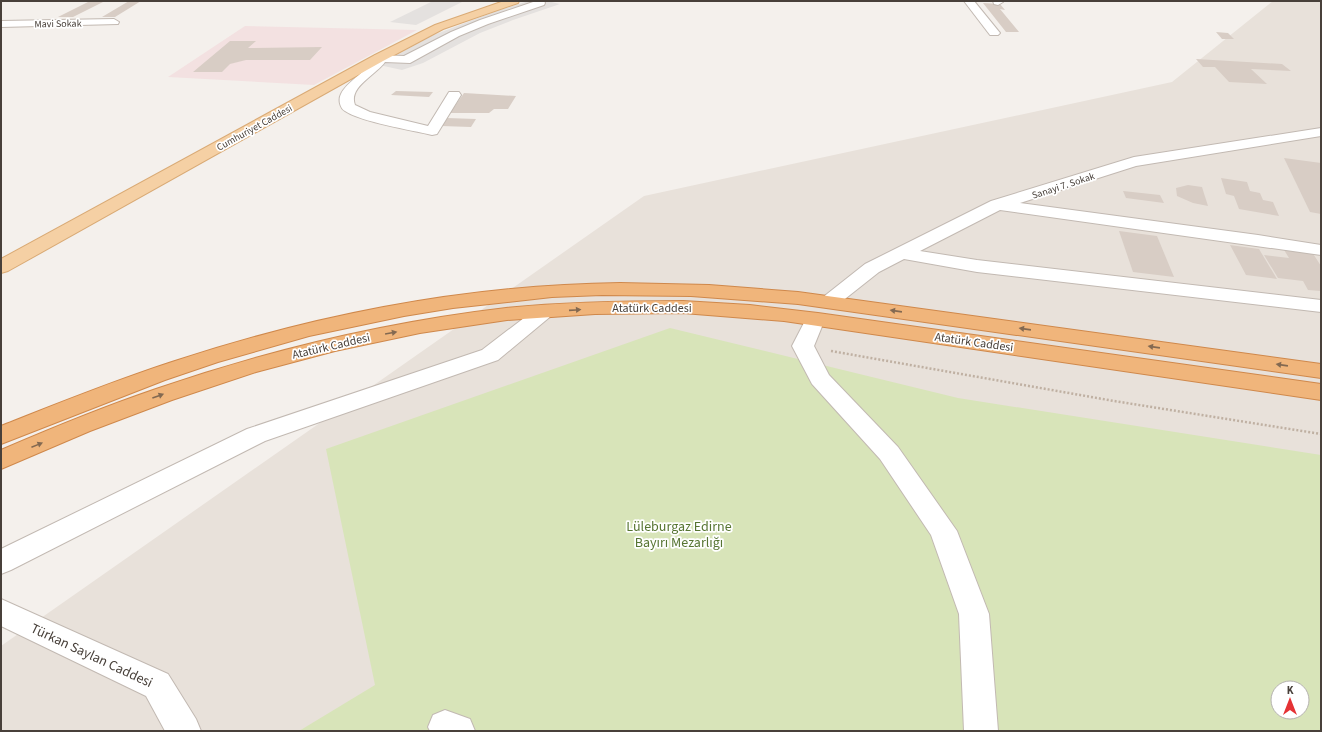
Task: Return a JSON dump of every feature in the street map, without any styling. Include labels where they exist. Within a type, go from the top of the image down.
[{"type":"highway","name":"Atatürk Caddesi","points":[[1,435],[104,394],[207,358],[285,336],[402,311],[516,295],[605,289],[743,292],[822,311],[1321,392]]},
{"type":"highway","name":"Atatürk Caddesi","points":[[1,460],[121,410],[210,378],[264,362],[358,339],[465,320],[591,308],[683,307],[732,310],[822,311],[1321,371]]},
{"type":"main road","name":"Cumhuriyet Caddesi","points":[[1,267],[379,58],[439,28],[514,1]]},
{"type":"street","points":[[969,1],[994,33]]},
{"type":"street","points":[[454,95],[432,131],[365,116],[349,108],[347,96],[351,89],[379,62],[379,58],[406,60],[455,34],[484,22],[540,3]]},
{"type":"street","name":"Mavi Sokak","points":[[1,24],[114,22]]},
{"type":"street","name":"Sanayi 7. Sokak","points":[[822,311],[872,268],[998,205],[1134,162],[1321,132]]},
{"type":"street","points":[[998,205],[1258,240],[1321,250]]},
{"type":"street","points":[[901,253],[977,266],[1321,306]]},
{"type":"street","points":[[822,311],[802,346],[820,379],[889,453],[942,531],[974,614],[981,731]]},
{"type":"street","points":[[1,562],[256,435],[490,355],[544,312]]},
{"type":"street","name":"Türkan Saylan Caddesi","points":[[1,612],[157,685],[184,731]]},
{"type":"path","points":[[802,346],[1106,399],[1321,434]]},
{"type":"shaded area","points":[[433,1],[464,1],[416,25],[390,22]]},
{"type":"shaded area","points":[[529,1],[547,1],[560,4],[480,33],[423,63],[402,70],[379,65],[431,36],[499,10]]},
{"type":"shaded area","points":[[1273,1],[1321,1],[1321,731],[1,731],[1,646],[644,196],[1172,82]]},
{"type":"shaded area","points":[[245,26],[417,30],[314,85],[168,77]]},
{"type":"green space","name":"Lüleburgaz Edirne Bayırı Mezarlığı","points":[[670,328],[958,398],[1321,455],[1321,731],[299,731],[375,685],[326,449]]},
{"type":"building","points":[[90,1],[105,1],[73,17],[58,17]]},
{"type":"building","points":[[129,1],[141,1],[115,17],[102,17]]},
{"type":"building","points":[[983,3],[1000,4],[1005,10],[1000,9],[1019,32],[1006,32]]},
{"type":"building","points":[[1216,32],[1228,33],[1234,39],[1222,39]]},
{"type":"building","points":[[230,41],[256,41],[248,48],[322,47],[310,60],[246,60],[230,64],[222,72],[193,72]]},
{"type":"building","points":[[1196,59],[1282,64],[1291,71],[1251,69],[1267,84],[1229,82],[1215,67],[1203,67]]},
{"type":"building","points":[[396,91],[433,92],[429,97],[391,95]]},
{"type":"building","points":[[464,93],[516,96],[508,109],[494,109],[489,113],[450,113]]},
{"type":"building","points":[[447,118],[476,119],[471,127],[441,126]]},
{"type":"building","points":[[1284,158],[1321,163],[1321,214],[1310,212]]},
{"type":"building","points":[[1221,178],[1247,182],[1250,191],[1260,193],[1263,200],[1273,202],[1279,216],[1239,209],[1234,196],[1226,194]]},
{"type":"building","points":[[1188,185],[1202,187],[1208,206],[1193,203],[1177,196],[1176,188]]},
{"type":"building","points":[[1123,191],[1160,195],[1164,203],[1126,198]]},
{"type":"building","points":[[1119,231],[1157,236],[1174,277],[1133,272]]},
{"type":"building","points":[[1230,245],[1259,249],[1277,279],[1246,275]]},
{"type":"building","points":[[1281,245],[1310,249],[1321,266],[1321,291],[1308,290],[1303,281],[1278,278],[1264,255],[1289,258]]}]
